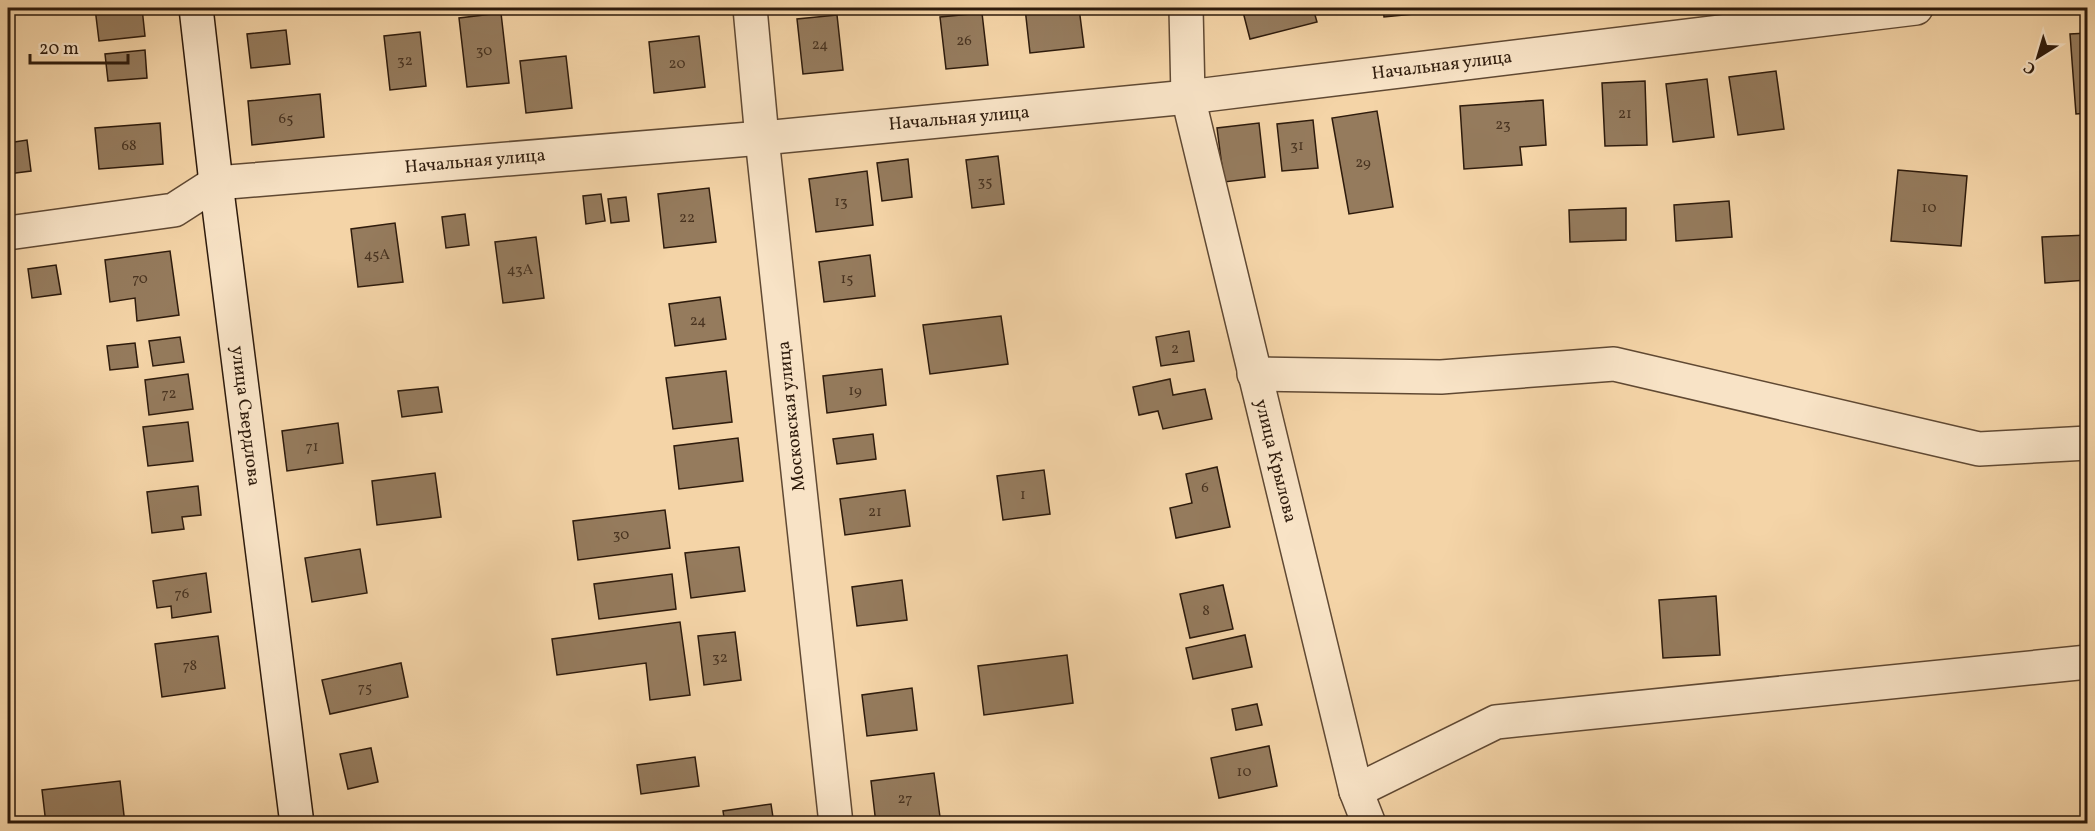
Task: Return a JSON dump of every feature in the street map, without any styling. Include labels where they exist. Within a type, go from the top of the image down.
[{"type":"street","name":"улица Свердлова","points":[[196,8],[297,824]]},
{"type":"street","name":"Московская улица","points":[[750,8],[836,824]]},
{"type":"street","name":"улица Крылова","points":[[1186,8],[1188,97],[1356,791],[1369,824]]},
{"type":"street","name":"Начальная улица","points":[[8,233],[174,210],[216,183],[762,138],[1188,97],[1916,8]]},
{"type":"street","points":[[1254,374],[1441,377],[1614,364],[1979,449],[2088,443]]},
{"type":"street","points":[[1356,791],[1496,722],[2088,662]]},
{"type":"building","points":[[95,8],[142,8],[145,36],[99,41]]},
{"type":"building","points":[[593,8],[636,8],[636,9],[593,13]]},
{"type":"building","points":[[1025,8],[1079,8],[1084,47],[1030,53]]},
{"type":"building","points":[[1242,8],[1313,8],[1317,22],[1250,39]]},
{"type":"building","points":[[1383,8],[1434,8],[1434,12],[1384,17]]},
{"type":"building","points":[[501,13],[509,83],[467,87],[459,18]]},
{"type":"building","points":[[982,13],[988,65],[946,69],[940,17]]},
{"type":"building","points":[[837,15],[843,70],[803,74],[797,19]]},
{"type":"building","points":[[286,30],[290,64],[251,68],[247,34]]},
{"type":"building","points":[[420,32],[426,86],[390,90],[384,36]]},
{"type":"building","points":[[2088,33],[2088,113],[2076,114],[2070,34]]},
{"type":"building","points":[[699,36],[705,87],[654,93],[649,42]]},
{"type":"building","points":[[145,50],[147,78],[108,81],[105,54]]},
{"type":"building","points":[[566,56],[572,108],[526,113],[520,61]]},
{"type":"building","points":[[1776,71],[1784,129],[1738,135],[1729,77]]},
{"type":"building","points":[[1707,79],[1714,137],[1673,142],[1666,84]]},
{"type":"building","points":[[1645,81],[1647,145],[1605,146],[1602,83]]},
{"type":"building","points":[[320,94],[324,137],[252,145],[248,101]]},
{"type":"building","points":[[1543,100],[1546,145],[1520,147],[1522,165],[1464,169],[1460,106]]},
{"type":"building","points":[[1377,111],[1393,207],[1349,214],[1332,118]]},
{"type":"building","points":[[1313,120],[1318,168],[1282,171],[1277,124]]},
{"type":"building","points":[[160,123],[163,164],[99,169],[95,128]]},
{"type":"building","points":[[1259,123],[1265,177],[1224,182],[1217,128]]},
{"type":"building","points":[[27,140],[31,171],[8,174],[8,143]]},
{"type":"building","points":[[998,156],[1004,204],[972,208],[966,160]]},
{"type":"building","points":[[908,159],[912,197],[882,201],[877,163]]},
{"type":"building","points":[[1898,170],[1967,176],[1961,246],[1891,241]]},
{"type":"building","points":[[867,171],[873,225],[816,232],[809,179]]},
{"type":"building","points":[[709,188],[716,242],[664,248],[658,194]]},
{"type":"building","points":[[601,194],[605,221],[586,224],[583,196]]},
{"type":"building","points":[[626,197],[629,221],[611,223],[608,199]]},
{"type":"building","points":[[1729,201],[1732,237],[1676,241],[1674,205]]},
{"type":"building","points":[[1626,208],[1626,240],[1570,242],[1569,210]]},
{"type":"building","points":[[465,214],[469,245],[446,248],[442,217]]},
{"type":"building","points":[[395,223],[403,282],[358,287],[351,229]]},
{"type":"building","points":[[2088,235],[2088,280],[2045,283],[2042,237]]},
{"type":"building","points":[[536,237],[544,298],[503,303],[495,242]]},
{"type":"building","points":[[170,251],[179,315],[137,321],[135,298],[110,302],[105,260]]},
{"type":"building","points":[[870,255],[875,296],[824,302],[819,262]]},
{"type":"building","points":[[56,265],[61,294],[32,298],[28,269]]},
{"type":"building","points":[[720,297],[726,339],[675,346],[669,304]]},
{"type":"building","points":[[1001,316],[1008,364],[930,374],[923,325]]},
{"type":"building","points":[[1189,331],[1194,361],[1161,366],[1156,337]]},
{"type":"building","points":[[180,337],[184,362],[153,366],[149,341]]},
{"type":"building","points":[[135,343],[138,367],[110,370],[107,346]]},
{"type":"building","points":[[882,369],[886,405],[827,413],[823,376]]},
{"type":"building","points":[[726,371],[732,422],[673,429],[666,378]]},
{"type":"building","points":[[188,374],[193,409],[149,415],[145,380]]},
{"type":"building","points":[[1170,379],[1173,395],[1205,389],[1212,419],[1163,429],[1158,411],[1139,415],[1133,387]]},
{"type":"building","points":[[438,387],[442,412],[402,417],[398,391]]},
{"type":"building","points":[[188,422],[193,461],[148,466],[143,427]]},
{"type":"building","points":[[338,423],[343,463],[287,471],[282,431]]},
{"type":"building","points":[[873,434],[876,459],[837,464],[833,439]]},
{"type":"building","points":[[738,438],[743,481],[679,489],[674,446]]},
{"type":"building","points":[[1217,467],[1230,527],[1176,538],[1170,508],[1192,503],[1186,474]]},
{"type":"building","points":[[1044,470],[1050,514],[1003,520],[997,476]]},
{"type":"building","points":[[435,473],[441,517],[377,525],[372,481]]},
{"type":"building","points":[[198,486],[201,515],[182,517],[184,529],[152,533],[147,492]]},
{"type":"building","points":[[905,490],[910,526],[845,535],[840,499]]},
{"type":"building","points":[[665,510],[670,548],[578,560],[573,521]]},
{"type":"building","points":[[739,547],[745,591],[691,598],[685,553]]},
{"type":"building","points":[[360,549],[367,593],[312,602],[305,558]]},
{"type":"building","points":[[206,573],[211,612],[172,618],[171,606],[157,608],[153,581]]},
{"type":"building","points":[[672,574],[676,609],[599,619],[594,584]]},
{"type":"building","points":[[902,580],[907,620],[857,626],[852,587]]},
{"type":"building","points":[[1223,585],[1233,629],[1190,638],[1180,594]]},
{"type":"building","points":[[1716,596],[1720,655],[1663,658],[1659,600]]},
{"type":"building","points":[[680,622],[690,695],[650,700],[646,663],[557,675],[552,639]]},
{"type":"building","points":[[735,632],[741,680],[704,685],[698,636]]},
{"type":"building","points":[[1245,635],[1252,667],[1193,679],[1186,648]]},
{"type":"building","points":[[218,636],[225,688],[162,697],[155,644]]},
{"type":"building","points":[[1067,655],[1073,703],[984,715],[978,666]]},
{"type":"building","points":[[401,663],[408,697],[330,714],[322,680]]},
{"type":"building","points":[[912,688],[917,730],[867,736],[862,695]]},
{"type":"building","points":[[1257,704],[1262,725],[1236,730],[1232,709]]},
{"type":"building","points":[[1269,746],[1277,786],[1219,798],[1211,758]]},
{"type":"building","points":[[371,748],[378,782],[348,789],[340,754]]},
{"type":"building","points":[[695,757],[699,786],[641,794],[637,765]]},
{"type":"building","points":[[934,773],[940,817],[876,824],[871,781]]},
{"type":"building","points":[[120,781],[125,824],[46,824],[42,790]]},
{"type":"building","points":[[771,804],[774,824],[725,824],[723,811]]}]
